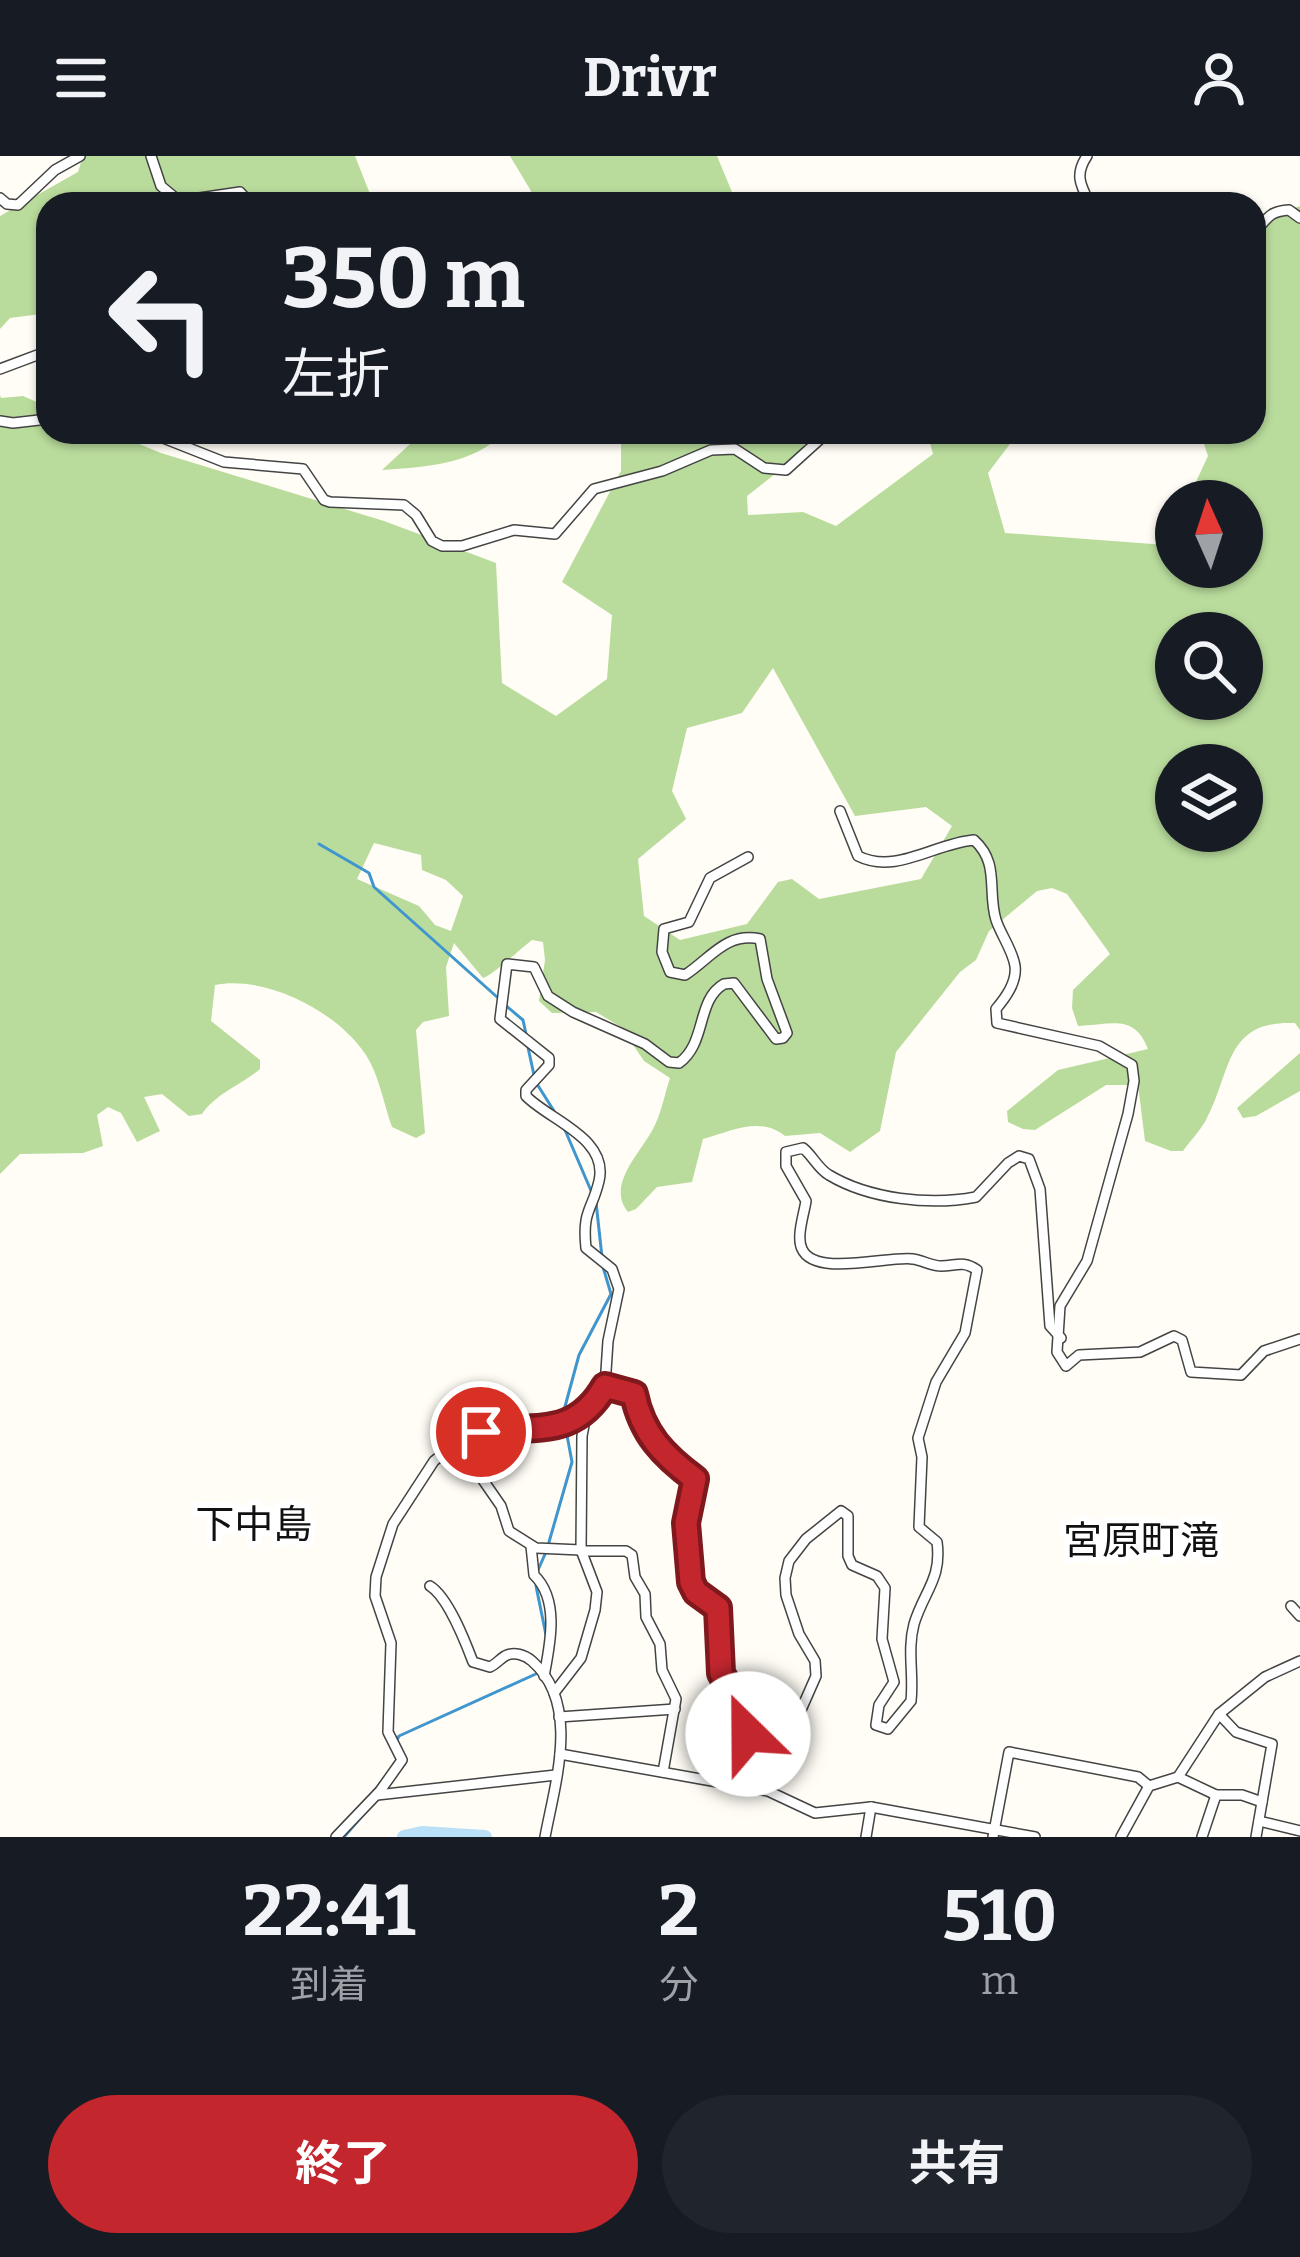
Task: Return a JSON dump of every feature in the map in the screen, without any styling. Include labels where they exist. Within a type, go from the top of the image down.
[{"type":"street","points":[[0,198],[18,205],[55,170],[80,156]]},
{"type":"street","points":[[152,156],[160,186],[168,192]]},
{"type":"street","points":[[1084,192],[1079,167],[1087,156]]},
{"type":"street","points":[[1266,217],[1289,209],[1300,218]]},
{"type":"street","points":[[0,369],[36,356]]},
{"type":"street","points":[[0,421],[36,421]]},
{"type":"street","points":[[178,444],[224,462],[303,469],[330,502],[404,505],[432,541],[462,546],[514,530],[555,534],[594,489],[662,471],[711,450],[735,449],[764,468],[786,470],[815,444]]},
{"type":"street","points":[[840,812],[858,856],[875,862],[901,861],[959,841],[974,840],[981,845],[996,879],[992,892],[995,916],[1016,968],[1008,996],[996,1009],[997,1023],[1099,1046],[1132,1065],[1132,1094],[1123,1136],[1087,1261],[1060,1306],[1057,1352],[1066,1366],[1079,1355],[1140,1352],[1174,1336],[1182,1340],[1191,1372],[1241,1375],[1264,1352],[1300,1339]]},
{"type":"street","points":[[554,1694],[581,1658],[592,1627],[597,1592],[581,1551],[582,1436],[586,1415],[605,1386],[619,1289],[612,1269],[586,1248],[586,1210],[599,1181],[599,1162],[581,1137],[526,1096],[549,1065],[549,1058],[500,1019],[507,964],[534,967],[548,996],[645,1044],[669,1062],[679,1063],[689,1056],[708,999],[724,984],[734,983],[776,1039],[783,1038],[787,1034],[766,980],[760,939],[739,936],[730,940],[686,975],[670,972],[662,952],[664,929],[689,922],[710,878],[748,856]]},
{"type":"street","points":[[745,1717],[792,1716],[806,1700],[816,1676],[815,1661],[799,1634],[784,1578],[789,1561],[806,1539],[841,1510],[848,1516],[852,1565],[877,1576],[885,1588],[882,1639],[894,1682],[879,1705],[876,1725],[888,1729],[910,1701],[914,1623],[940,1566],[937,1542],[919,1527],[922,1457],[918,1438],[936,1382],[965,1333],[977,1270],[962,1263],[938,1266],[910,1258],[868,1264],[817,1261],[801,1249],[806,1201],[786,1166],[786,1152],[803,1148],[824,1173],[868,1191],[925,1200],[976,1197],[1008,1162],[1019,1156],[1029,1159],[1040,1189],[1050,1326],[1060,1338]]},
{"type":"street","points":[[605,1386],[634,1394],[657,1448],[695,1479],[686,1523],[691,1582],[696,1592],[718,1608],[721,1673],[745,1717],[751,1753],[747,1786]]},
{"type":"street","points":[[336,1837],[377,1795],[402,1760],[388,1732],[392,1649],[375,1597],[385,1543],[402,1509],[440,1454],[463,1438],[490,1431],[542,1430],[586,1415]]},
{"type":"street","points":[[483,1480],[501,1505],[507,1529],[531,1546],[631,1554],[635,1577],[645,1594],[646,1618],[660,1644],[662,1670],[675,1697],[663,1772]]},
{"type":"street","points":[[531,1546],[552,1638],[544,1676]]},
{"type":"street","points":[[430,1586],[465,1638],[473,1662],[490,1667],[515,1654],[532,1661],[554,1694],[560,1754],[545,1837]]},
{"type":"street","points":[[1291,1606],[1300,1616]]},
{"type":"street","points":[[1139,1837],[1123,1832],[1149,1786],[1178,1777],[1220,1714],[1265,1677],[1300,1661]]},
{"type":"street","points":[[559,1718],[675,1709]]},
{"type":"street","points":[[1220,1714],[1236,1732],[1272,1744],[1256,1837]]},
{"type":"street","points":[[994,1833],[1010,1752],[1138,1777],[1149,1786]]},
{"type":"street","points":[[560,1754],[747,1786],[815,1814],[871,1808],[1035,1837]]},
{"type":"street","points":[[377,1795],[556,1775]]},
{"type":"street","points":[[1178,1777],[1216,1795],[1242,1795],[1262,1802]]},
{"type":"street","points":[[1202,1837],[1216,1795]]},
{"type":"street","points":[[866,1837],[871,1808]]},
{"type":"street","points":[[1259,1821],[1300,1831]]},
{"type":"green space","points":[[83,156],[355,156],[369,192],[43,192],[78,172]]},
{"type":"green space","points":[[510,156],[717,156],[732,192],[531,192]]},
{"type":"green space","points":[[36,196],[36,315],[10,318],[0,329],[0,216]]},
{"type":"green space","points":[[1300,206],[1300,1030],[1295,1023],[1272,1024],[1242,1040],[1206,1120],[1183,1151],[1145,1141],[1138,1085],[1106,1085],[1035,1130],[1008,1122],[1007,1111],[1058,1070],[1148,1049],[1128,1026],[1078,1026],[1073,990],[1110,954],[1067,894],[1052,888],[1037,891],[989,931],[976,960],[960,972],[896,1052],[880,1131],[850,1152],[820,1133],[785,1136],[766,1127],[735,1129],[703,1139],[692,1182],[657,1187],[628,1212],[622,1201],[623,1179],[655,1125],[670,1078],[644,1061],[621,1027],[596,1012],[552,1013],[539,1001],[543,942],[532,940],[483,978],[454,943],[446,967],[449,1016],[423,1022],[416,1030],[425,1133],[416,1138],[392,1127],[371,1063],[337,1024],[278,991],[235,983],[215,985],[211,1021],[260,1060],[260,1069],[202,1114],[189,1116],[162,1094],[144,1097],[160,1131],[137,1142],[121,1113],[108,1107],[97,1115],[103,1146],[83,1153],[20,1154],[0,1174],[0,395],[36,402],[36,444],[139,444],[384,521],[496,563],[502,683],[556,716],[607,679],[612,615],[562,582],[621,471],[621,444],[805,444],[747,496],[748,515],[803,512],[836,526],[933,454],[930,444],[1010,444],[988,473],[1005,533],[1155,544],[1155,588],[1263,588],[1263,480],[1197,480],[1208,456],[1204,444],[1266,444],[1266,218]],"holes":[[[773,668],[855,816],[926,807],[952,826],[921,879],[819,899],[792,879],[778,882],[747,924],[680,940],[644,916],[638,859],[686,819],[672,791],[687,728],[742,713]],[[374,843],[421,855],[422,870],[446,880],[463,896],[451,931],[435,925],[419,906],[357,879]]]},
{"type":"green space","points":[[410,444],[490,444],[463,458],[382,470]]},
{"type":"green space","points":[[1300,1053],[1300,1091],[1256,1116],[1243,1118],[1237,1108]]},
{"type":"waterway","points":[[319,844],[369,873],[374,887],[497,997]]},
{"type":"waterway","points":[[504,1004],[523,1020],[526,1034]]},
{"type":"waterway","points":[[527,1043],[534,1075]]},
{"type":"waterway","points":[[537,1084],[554,1111]]},
{"type":"waterway","points":[[565,1130],[592,1193]]},
{"type":"waterway","points":[[596,1202],[602,1257]]},
{"type":"waterway","points":[[549,1542],[572,1462],[563,1414],[579,1355],[611,1294],[603,1267]]},
{"type":"waterway","points":[[538,1570],[546,1552]]},
{"type":"waterway","points":[[536,1586],[546,1635]]},
{"type":"waterway","points":[[397,1740],[538,1673]]},
{"type":"waterway","points":[[373,1793],[385,1777]]},
{"type":"waterway","points":[[344,1837],[369,1808]]},
{"type":"waterway","points":[[404,1837],[422,1833],[485,1837]]},
{"type":"district","name":"下中島","points":[[254,1525]]},
{"type":"district","name":"宮原町滝","points":[[1141,1541]]},
{"type":"route","points":[[481,1432],[542,1430],[586,1415],[605,1386],[634,1394],[657,1448],[695,1479],[686,1523],[691,1582],[696,1592],[718,1608],[721,1673],[745,1717],[748,1734]]}]
